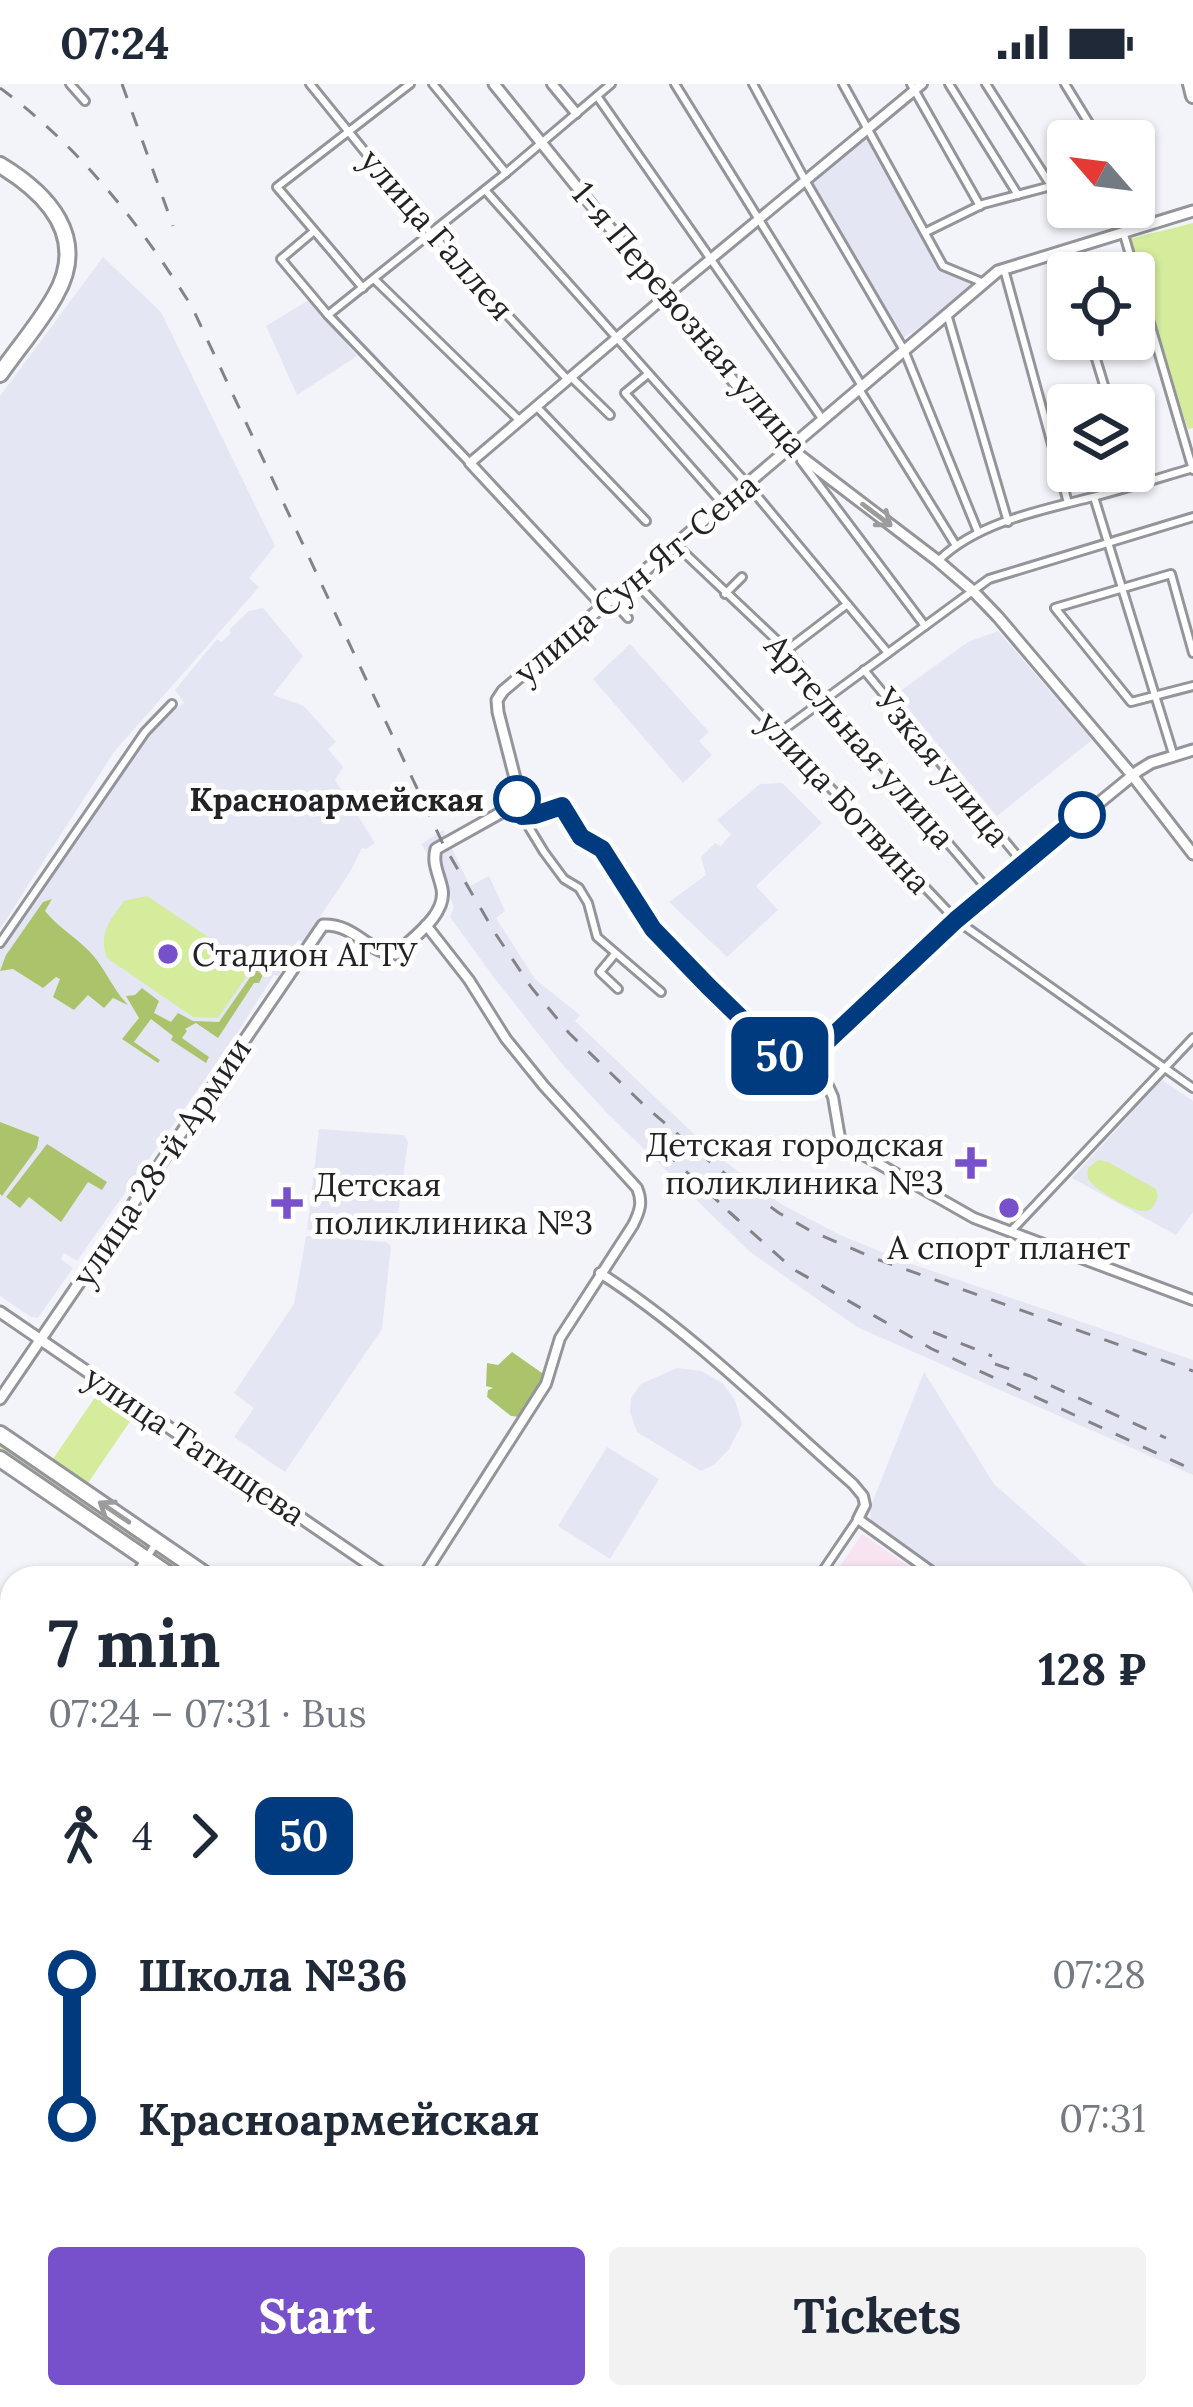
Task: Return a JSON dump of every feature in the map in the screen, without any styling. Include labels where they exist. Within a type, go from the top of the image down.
[{"type":"highway","points":[[0,170],[39,203],[51,221],[59,255],[48,293],[0,359]]},
{"type":"highway","points":[[0,170],[29,184],[46,199],[65,237],[67,257],[55,297],[0,374]]},
{"type":"highway","points":[[0,1434],[192,1566]]},
{"type":"highway","points":[[0,1459],[157,1566]]},
{"type":"main road","name":"1-я Перевозная улица","points":[[494,84],[776,434],[973,591],[1132,775],[1193,854]]},
{"type":"main road","points":[[1190,84],[1193,96]]},
{"type":"main road","name":"улица Сун Ят-Сена","points":[[512,807],[517,786],[497,700],[503,691],[1004,269],[1193,211]]},
{"type":"main road","points":[[956,920],[1132,775],[1151,763],[1193,750]]},
{"type":"main road","points":[[425,925],[438,912],[443,898],[433,858],[436,849],[512,807]]},
{"type":"main road","name":"улица 28-й Армии","points":[[0,1400],[323,925],[345,927],[386,954],[396,955],[425,925]]},
{"type":"main road","name":"улица Татищева","points":[[0,1312],[371,1566]]},
{"type":"street","points":[[70,84],[85,101]]},
{"type":"street","name":"улица Галлея","points":[[310,84],[430,232],[610,415]]},
{"type":"street","points":[[363,288],[277,188],[410,84]]},
{"type":"street","points":[[434,84],[506,173]]},
{"type":"street","points":[[552,84],[576,113]]},
{"type":"street","points":[[675,84],[956,544]]},
{"type":"street","points":[[752,84],[904,350],[978,532]]},
{"type":"street","points":[[843,84],[943,266],[984,283]]},
{"type":"street","points":[[949,84],[1018,195]]},
{"type":"street","points":[[986,84],[1047,180]]},
{"type":"street","points":[[1065,84],[1087,120]]},
{"type":"street","points":[[328,315],[606,86]]},
{"type":"street","points":[[470,463],[916,86],[980,206]]},
{"type":"street","points":[[596,96],[823,420]]},
{"type":"street","points":[[926,232],[980,206],[1047,187]]},
{"type":"street","points":[[485,190],[747,484],[888,653]]},
{"type":"street","points":[[1126,230],[1193,469],[1155,480]]},
{"type":"street","points":[[314,232],[281,259],[470,463],[606,602],[628,618]]},
{"type":"street","points":[[1004,269],[1068,503]]},
{"type":"street","points":[[374,279],[519,420]]},
{"type":"street","points":[[947,314],[1008,522]]},
{"type":"street","points":[[648,374],[625,393],[723,504]]},
{"type":"street","points":[[536,406],[646,520]]},
{"type":"street","points":[[1183,436],[1193,433]]},
{"type":"street","points":[[792,450],[925,626]]},
{"type":"street","points":[[938,561],[978,532],[1110,492]]},
{"type":"street","points":[[1094,496],[1174,757]]},
{"type":"street","points":[[779,733],[989,579],[1193,517]]},
{"type":"street","name":"Артельная улица","points":[[674,544],[788,650],[989,891]]},
{"type":"street","points":[[1193,653],[1190,625],[1172,574],[1055,608],[1131,702],[1193,686]]},
{"type":"street","points":[[725,594],[741,578]]},
{"type":"street","name":"улица Ботвина","points":[[633,580],[956,920],[1193,1088]]},
{"type":"street","points":[[788,650],[847,604]]},
{"type":"street","name":"Узкая улица","points":[[864,670],[1023,863]]},
{"type":"street","points":[[0,943],[145,732],[172,704]]},
{"type":"street","points":[[522,816],[562,806],[581,837],[602,849],[653,929],[708,986],[780,1056],[818,1060]]},
{"type":"street","points":[[512,807],[564,879],[579,888],[597,937],[662,992]]},
{"type":"street","points":[[956,920],[821,1047],[818,1060],[844,1143],[974,1217],[1193,1300]]},
{"type":"street","points":[[425,925],[469,980],[506,1039],[637,1188],[642,1200],[640,1213],[560,1338],[546,1384],[430,1566]]},
{"type":"street","points":[[615,954],[600,972],[618,989]]},
{"type":"street","points":[[1010,1232],[1193,1038]]},
{"type":"street","points":[[600,1273],[679,1331],[863,1496],[865,1505],[858,1519],[826,1566]]},
{"type":"street","points":[[858,1519],[923,1566]]},
{"type":"street","points":[[141,1566],[157,1542]]},
{"type":"shaded area","points":[[868,134],[940,268],[971,280],[962,297],[902,339],[810,184]]},
{"type":"shaded area","points":[[103,257],[161,312],[275,546],[249,578],[259,587],[114,752],[0,929],[0,396]]},
{"type":"shaded area","points":[[309,300],[357,356],[297,395],[266,326]]},
{"type":"shaded area","points":[[263,608],[303,656],[273,695],[304,706],[336,742],[328,749],[343,767],[335,780],[375,843],[362,848],[303,942],[298,940],[278,976],[274,975],[77,1261],[64,1253],[61,1259],[73,1268],[38,1318],[31,1317],[0,1296],[0,950],[153,725],[184,703],[175,690],[217,639],[222,642],[249,611]]},
{"type":"shaded area","points":[[998,631],[1092,740],[997,816],[896,694],[968,642]]},
{"type":"shaded area","points":[[630,644],[709,732],[699,741],[712,755],[683,783],[593,679]]},
{"type":"shaded area","points":[[782,783],[822,823],[756,886],[778,910],[727,957],[669,902],[706,875],[701,857],[731,834],[717,820],[760,784]]},
{"type":"shaded area","points":[[443,830],[470,886],[489,876],[505,911],[496,918],[535,979],[580,1015],[575,1021],[714,1153],[781,1204],[909,1263],[1193,1360],[1193,1475],[857,1327],[750,1252],[607,1113],[492,975],[450,917],[454,907],[421,844]]},
{"type":"shaded area","points":[[1162,1080],[1193,1101],[1193,1212],[1176,1235],[1072,1178]]},
{"type":"shaded area","points":[[319,1129],[404,1135],[408,1142],[396,1228],[388,1236],[307,1230]]},
{"type":"shaded area","points":[[306,1236],[391,1246],[382,1329],[285,1472],[234,1437],[254,1408],[234,1393],[294,1304]]},
{"type":"shaded area","points":[[677,1368],[702,1371],[723,1384],[735,1400],[742,1424],[729,1449],[701,1471],[637,1432],[630,1412],[631,1398],[641,1384]]},
{"type":"shaded area","points":[[924,1372],[994,1484],[1086,1566],[932,1566],[871,1522],[870,1508]]},
{"type":"shaded area","points":[[607,1447],[659,1479],[610,1559],[558,1526]]},
{"type":"shaded area","points":[[862,1534],[908,1566],[840,1566]]},
{"type":"green space","points":[[1193,223],[1193,428],[1188,429],[1155,331],[1155,252],[1133,252],[1129,239]]},
{"type":"green space","name":"Стадион АГТУ","points":[[147,896],[237,959],[246,977],[218,1018],[193,1017],[107,958],[105,934],[114,915],[124,901]]},
{"type":"green space","points":[[52,899],[45,911],[94,956],[128,1005],[113,998],[104,1008],[88,995],[74,1010],[53,997],[60,979],[56,977],[43,988],[13,969],[0,971],[43,902]]},
{"type":"green space","points":[[237,956],[263,975],[218,1038],[196,1023],[185,1029],[182,1038],[209,1057],[206,1063],[171,1040],[173,1036],[151,1019],[134,1042],[158,1063],[122,1039],[139,1018],[126,996],[142,988],[159,1001],[154,1013],[171,1022],[178,1013],[193,1021],[219,1022],[251,976]]},
{"type":"green space","points":[[0,1122],[39,1137],[37,1148],[2,1196],[0,1194]]},
{"type":"green space","points":[[47,1144],[107,1182],[102,1190],[88,1182],[61,1222],[29,1197],[20,1208],[6,1197]]},
{"type":"green space","points":[[1098,1160],[1156,1189],[1153,1207],[1138,1210],[1096,1188],[1088,1178],[1088,1168]]},
{"type":"green space","points":[[512,1352],[544,1378],[520,1417],[511,1416],[487,1397],[493,1388],[486,1386],[487,1363],[498,1365]]},
{"type":"green space","points":[[98,1393],[133,1417],[88,1483],[53,1459]]},
{"type":"green space","points":[[0,1438],[192,1566],[157,1566],[0,1458]]},
{"type":"railway","points":[[122,84],[173,226]]},
{"type":"railway","points":[[0,88],[56,135],[106,188],[192,307],[443,844],[495,933],[569,1033],[716,1167],[811,1231],[876,1259],[1193,1371]]},
{"type":"railway","points":[[664,1151],[738,1220]]},
{"type":"railway","points":[[728,1211],[793,1269],[932,1349],[1193,1470]]},
{"type":"railway","points":[[933,1332],[992,1356]]},
{"type":"railway","points":[[995,1364],[1166,1438]]},
{"type":"bus line","name":"50","points":[[517,799],[512,807],[522,816],[562,806],[581,837],[602,849],[653,929],[708,986],[780,1056],[818,1060],[821,1047],[956,920],[1082,815]]},
{"type":"place","name":"Красноармейская","points":[[517,799]]},
{"type":"place","name":"Стадион АГТУ","points":[[168,954]]},
{"type":"place","name":"Детская городская поликлиника №3","points":[[971,1163]]},
{"type":"place","name":"Детская поликлиника №3","points":[[287,1203]]},
{"type":"place","name":"А спорт планет","points":[[1009,1208]]}]
